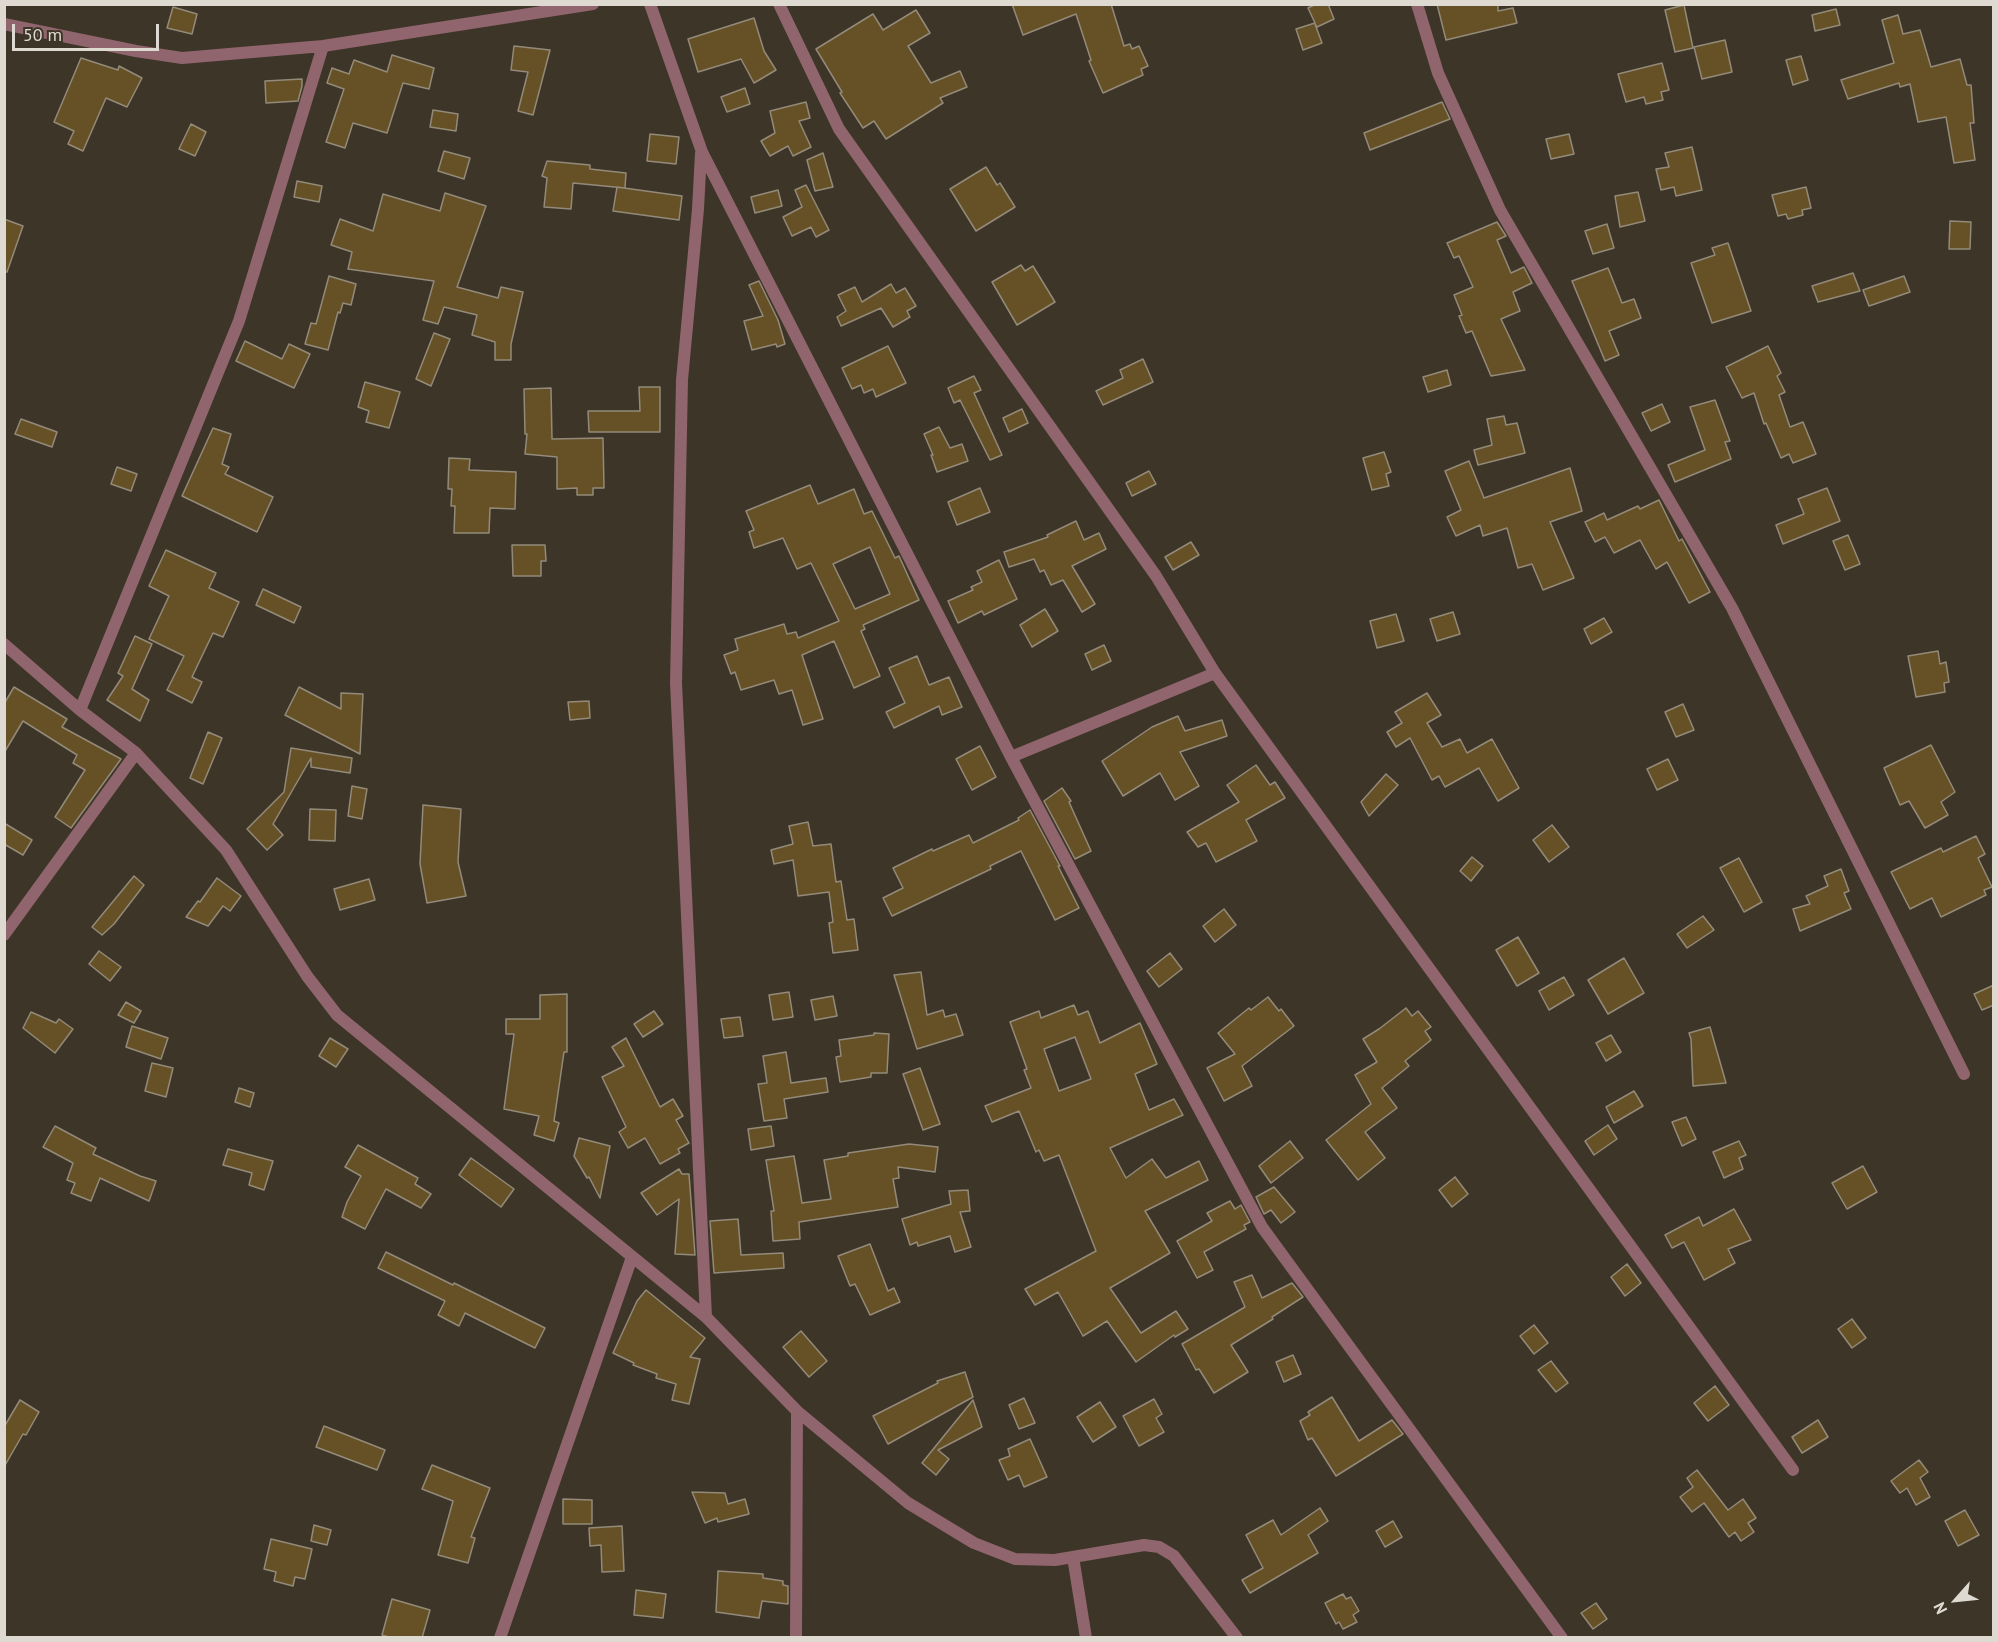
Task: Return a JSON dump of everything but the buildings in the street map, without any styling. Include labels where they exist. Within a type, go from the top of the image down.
[{"type":"street","points":[[4,24],[182,58],[323,46],[593,4]]},
{"type":"street","points":[[650,4],[702,152],[1011,757],[1262,1227],[1562,1638]]},
{"type":"street","points":[[779,4],[839,129],[1156,576],[1215,673],[1792,1470]]},
{"type":"street","points":[[1417,4],[1438,73],[1500,210],[1732,608],[1964,1074]]},
{"type":"street","points":[[80,710],[239,321],[323,46]]},
{"type":"street","points":[[702,152],[699,209],[682,380],[676,683],[706,1317]]},
{"type":"street","points":[[4,644],[80,710],[136,753],[226,850],[307,976],[338,1015],[706,1317],[797,1410],[908,1503],[974,1543],[1015,1559],[1055,1560],[1144,1545],[1159,1547],[1174,1556],[1237,1638]]},
{"type":"street","points":[[1011,757],[1215,673]]},
{"type":"street","points":[[4,935],[136,753]]},
{"type":"street","points":[[500,1638],[633,1257]]},
{"type":"street","points":[[796,1638],[797,1410]]},
{"type":"street","points":[[1072,1557],[1086,1638]]}]
